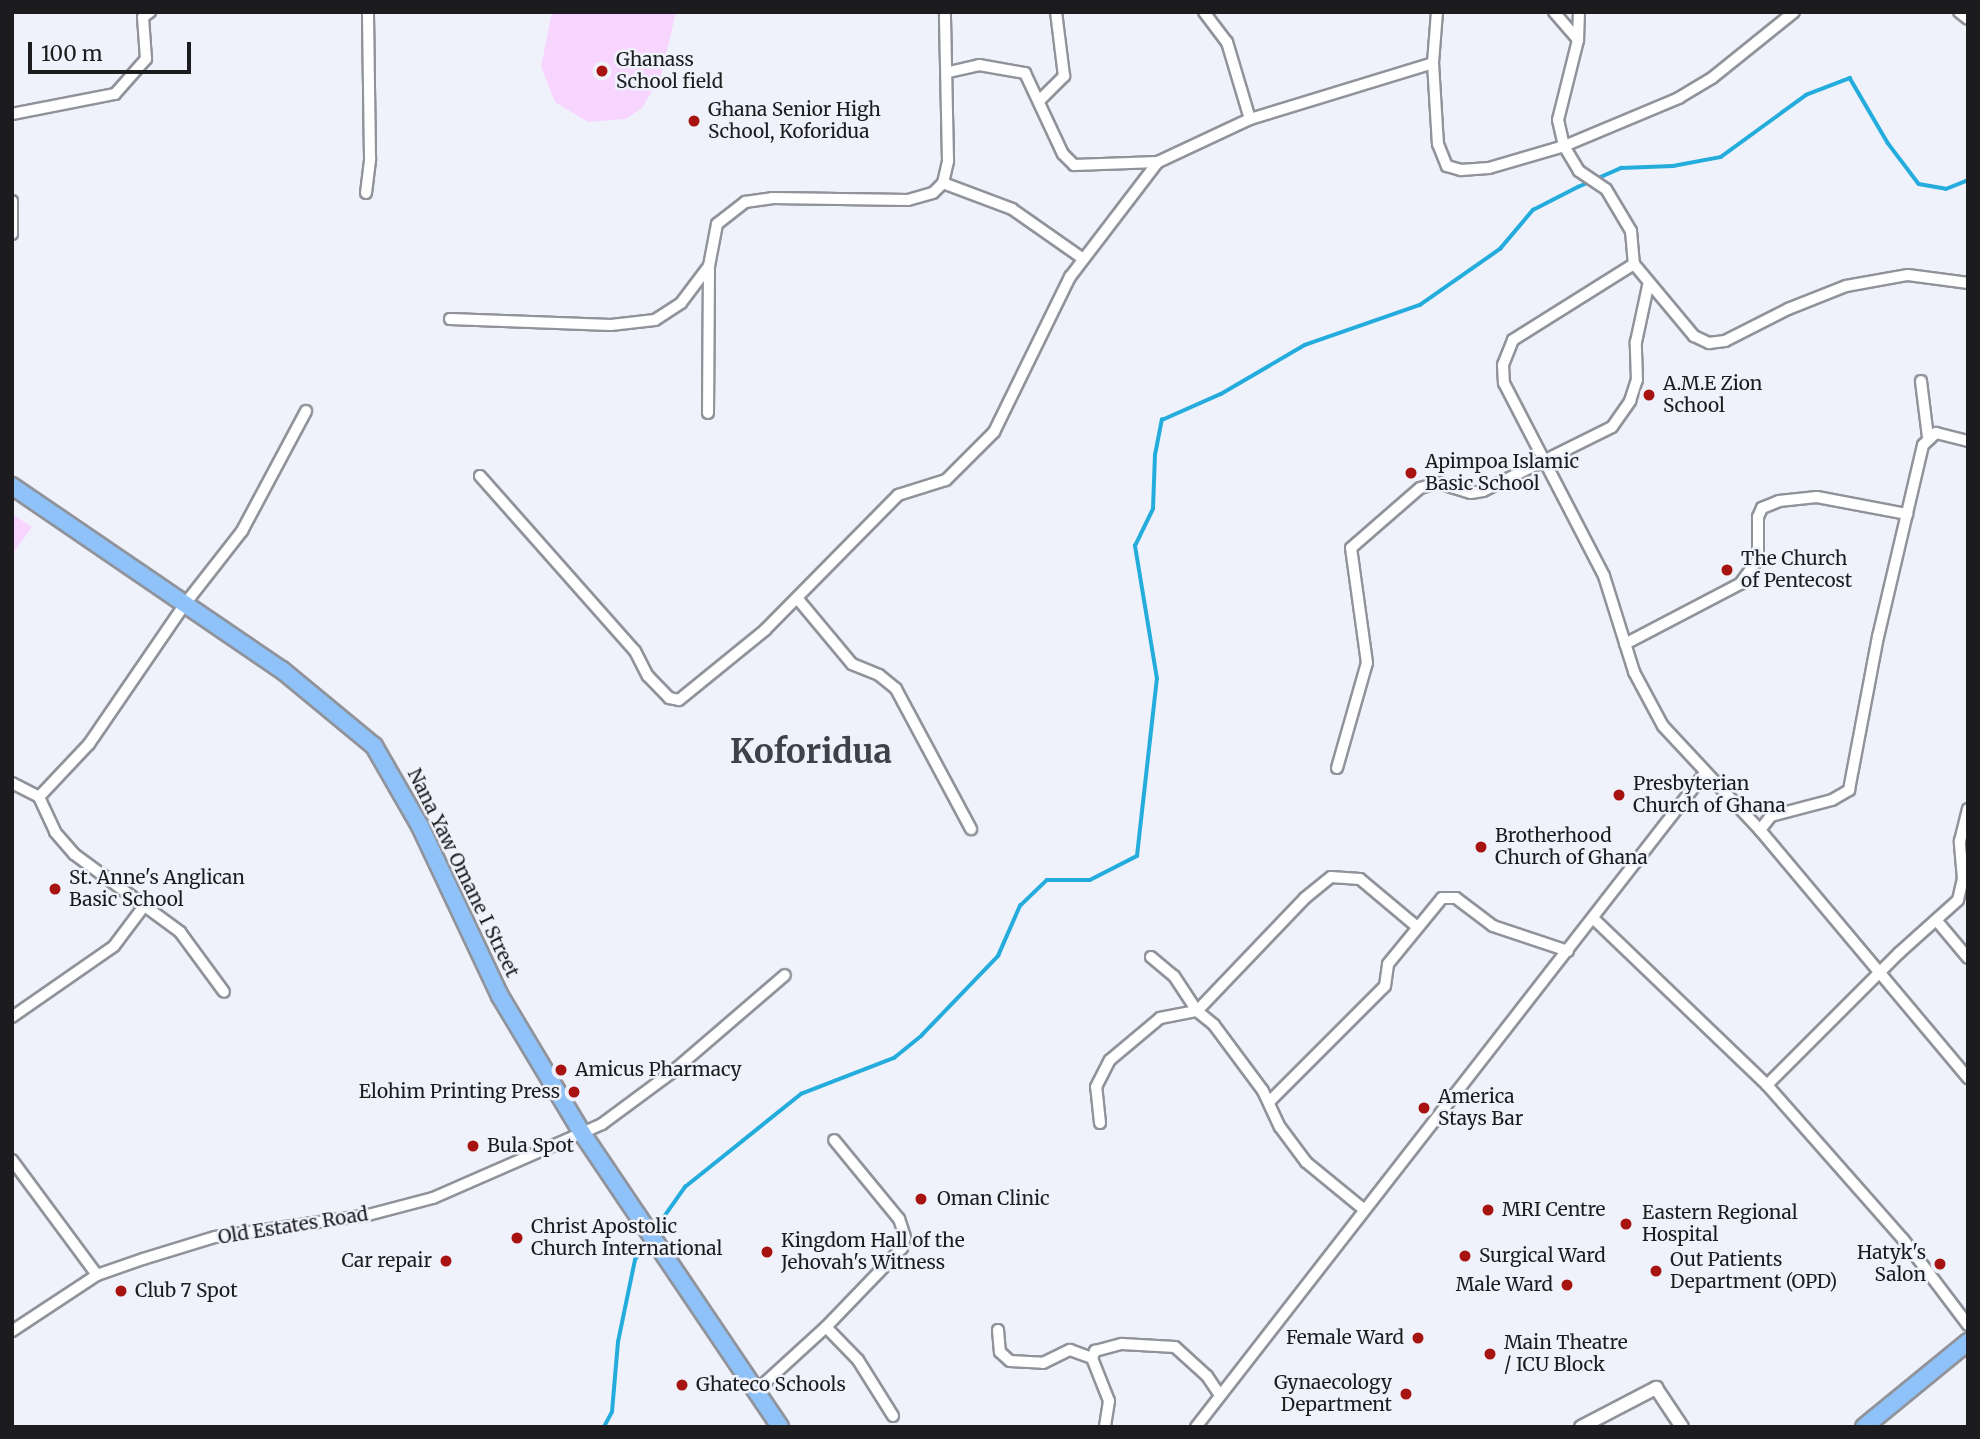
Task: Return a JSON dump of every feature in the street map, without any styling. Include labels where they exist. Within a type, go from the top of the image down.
[{"type":"main road","name":"Nana Yaw Omane I Street","points":[[12,486],[282,670],[374,746],[420,826],[500,996],[637,1221],[757,1390]]},
{"type":"main road","points":[[1864,1427],[1968,1342]]},
{"type":"main road","points":[[757,1390],[780,1427]]},
{"type":"street","points":[[12,114],[115,94],[146,59],[143,17],[150,12]]},
{"type":"street","points":[[366,193],[370,158],[368,12]]},
{"type":"street","points":[[708,413],[709,265],[718,224],[745,202],[772,198],[923,198],[943,183],[948,161],[949,72],[945,12]]},
{"type":"street","points":[[1041,99],[1064,76],[1056,12]]},
{"type":"street","points":[[1204,12],[1227,42],[1250,118]]},
{"type":"street","points":[[1437,12],[1433,64],[1438,144],[1447,166],[1489,168],[1563,146],[1679,98],[1712,78],[1794,12]]},
{"type":"street","points":[[1553,12],[1578,40]]},
{"type":"street","points":[[1579,12],[1578,40],[1558,120],[1563,146],[1579,171],[1606,190],[1631,231],[1634,264],[1648,286],[1694,336],[1709,343],[1725,341],[1788,309],[1846,286],[1908,275],[1968,283]]},
{"type":"street","points":[[1959,12],[1968,19]]},
{"type":"street","points":[[949,72],[979,65],[1025,73],[1041,99],[1063,154],[1074,166],[1158,162],[1250,118],[1433,64]]},
{"type":"street","points":[[480,476],[635,652],[648,676],[669,698],[690,694],[797,598],[804,586],[898,495],[946,480],[994,432],[1082,258],[1158,162]]},
{"type":"street","points":[[943,183],[1020,214],[1082,258]]},
{"type":"street","points":[[12,201],[12,234]]},
{"type":"street","points":[[1634,264],[1513,340],[1505,352],[1504,383],[1604,576],[1634,672],[1664,726],[1760,830],[1968,1079]]},
{"type":"street","points":[[450,319],[611,325],[655,320],[681,303],[709,265]]},
{"type":"street","points":[[1337,768],[1367,663],[1351,548],[1420,488],[1438,483],[1471,493],[1483,491],[1612,427],[1630,401],[1648,286]]},
{"type":"street","points":[[1760,830],[1771,816],[1832,800],[1849,790],[1907,514],[1928,438],[1921,381]]},
{"type":"street","points":[[39,797],[89,744],[185,604],[242,531],[306,411]]},
{"type":"street","points":[[1928,438],[1936,433],[1968,441]]},
{"type":"street","points":[[1625,644],[1740,583],[1758,559],[1758,517],[1762,508],[1779,500],[1817,498],[1907,514]]},
{"type":"street","points":[[797,598],[852,664],[879,676],[896,690],[971,829]]},
{"type":"street","points":[[1196,1427],[1362,1208],[1594,919],[1705,773]]},
{"type":"street","points":[[12,783],[39,797],[55,832],[74,854],[180,932],[224,992]]},
{"type":"street","points":[[1767,1086],[1958,900],[1963,879],[1960,841],[1968,809]]},
{"type":"street","points":[[1100,1123],[1096,1087],[1110,1060],[1160,1018],[1197,1012],[1305,898],[1331,877],[1360,879],[1416,926]]},
{"type":"street","points":[[1269,1102],[1385,986],[1388,964],[1416,926],[1449,896],[1493,926],[1568,951]]},
{"type":"street","points":[[12,1017],[114,946],[144,906]]},
{"type":"street","points":[[1594,919],[1767,1086],[1895,1229],[1968,1325]]},
{"type":"street","points":[[1937,921],[1968,958]]},
{"type":"street","points":[[1151,957],[1174,976],[1197,1012],[1214,1025],[1269,1102],[1280,1126],[1312,1169],[1362,1208]]},
{"type":"street","name":"Old Estates Road","points":[[12,1331],[97,1275],[215,1237],[368,1215],[433,1198],[602,1124],[671,1073],[785,975]]},
{"type":"street","points":[[757,1390],[826,1327],[894,1257],[905,1237],[899,1219],[834,1140]]},
{"type":"street","points":[[14,1166],[97,1275]]},
{"type":"street","points":[[826,1327],[859,1360],[893,1416]]},
{"type":"street","points":[[998,1330],[1000,1352],[1010,1361],[1043,1363],[1070,1350],[1092,1358]]},
{"type":"street","points":[[1105,1427],[1109,1401],[1092,1358],[1095,1351],[1122,1344],[1175,1347],[1207,1376],[1220,1395]]},
{"type":"street","points":[[1581,1427],[1656,1388],[1682,1427]]},
{"type":"shaded area","name":"Ghanass School field","points":[[552,12],[676,12],[661,76],[642,108],[626,119],[588,122],[555,102],[541,67]]},
{"type":"shaded area","points":[[12,514],[32,527],[12,555]]},
{"type":"waterway","points":[[654,1231],[685,1187],[801,1094],[894,1058],[922,1035],[998,956],[1020,906],[1047,880],[1090,880],[1137,856],[1157,679],[1135,546],[1153,509],[1155,455],[1162,420],[1221,394],[1305,345],[1420,305],[1500,249],[1533,210],[1578,187],[1621,168],[1673,166],[1721,157],[1806,95],[1850,78],[1888,143],[1919,184],[1946,189],[1968,180]]},
{"type":"waterway","points":[[604,1427],[612,1412],[618,1342],[635,1260],[648,1241]]},
{"type":"place","name":"Ghanass School field","points":[[602,71]]},
{"type":"place","name":"Ghana Senior High School, Koforidua","points":[[694,121]]},
{"type":"place","name":"A.M.E Zion School","points":[[1649,395]]},
{"type":"place","name":"Apimpoa Islamic Basic School","points":[[1411,473]]},
{"type":"place","name":"The Church of Pentecost","points":[[1727,570]]},
{"type":"place","name":"Presbyterian Church of Ghana","points":[[1619,795]]},
{"type":"place","name":"Brotherhood Church of Ghana","points":[[1481,847]]},
{"type":"place","name":"St. Anne's Anglican Basic School","points":[[55,889]]},
{"type":"place","name":"Amicus Pharmacy","points":[[561,1070]]},
{"type":"place","name":"Elohim Printing Press","points":[[574,1092]]},
{"type":"place","name":"America Stays Bar","points":[[1424,1108]]},
{"type":"place","name":"Bula Spot","points":[[473,1146]]},
{"type":"place","name":"Oman Clinic","points":[[921,1199]]},
{"type":"place","name":"MRI Centre","points":[[1488,1210]]},
{"type":"place","name":"Eastern Regional Hospital","points":[[1626,1224]]},
{"type":"place","name":"Christ Apostolic Church International","points":[[517,1238]]},
{"type":"place","name":"Kingdom Hall of the Jehovah's Witness","points":[[767,1252]]},
{"type":"place","name":"Surgical Ward","points":[[1465,1256]]},
{"type":"place","name":"Car repair","points":[[446,1261]]},
{"type":"place","name":"Hatyk's Salon","points":[[1940,1264]]},
{"type":"place","name":"Out Patients Department (OPD)","points":[[1656,1271]]},
{"type":"place","name":"Male Ward","points":[[1567,1285]]},
{"type":"place","name":"Club 7 Spot","points":[[121,1291]]},
{"type":"place","name":"Female Ward","points":[[1418,1338]]},
{"type":"place","name":"Main Theatre / ICU Block","points":[[1490,1354]]},
{"type":"place","name":"Ghateco Schools","points":[[682,1385]]},
{"type":"place","name":"Gynaecology Department","points":[[1406,1394]]},
{"type":"district","name":"Koforidua","points":[[811,752]]}]
